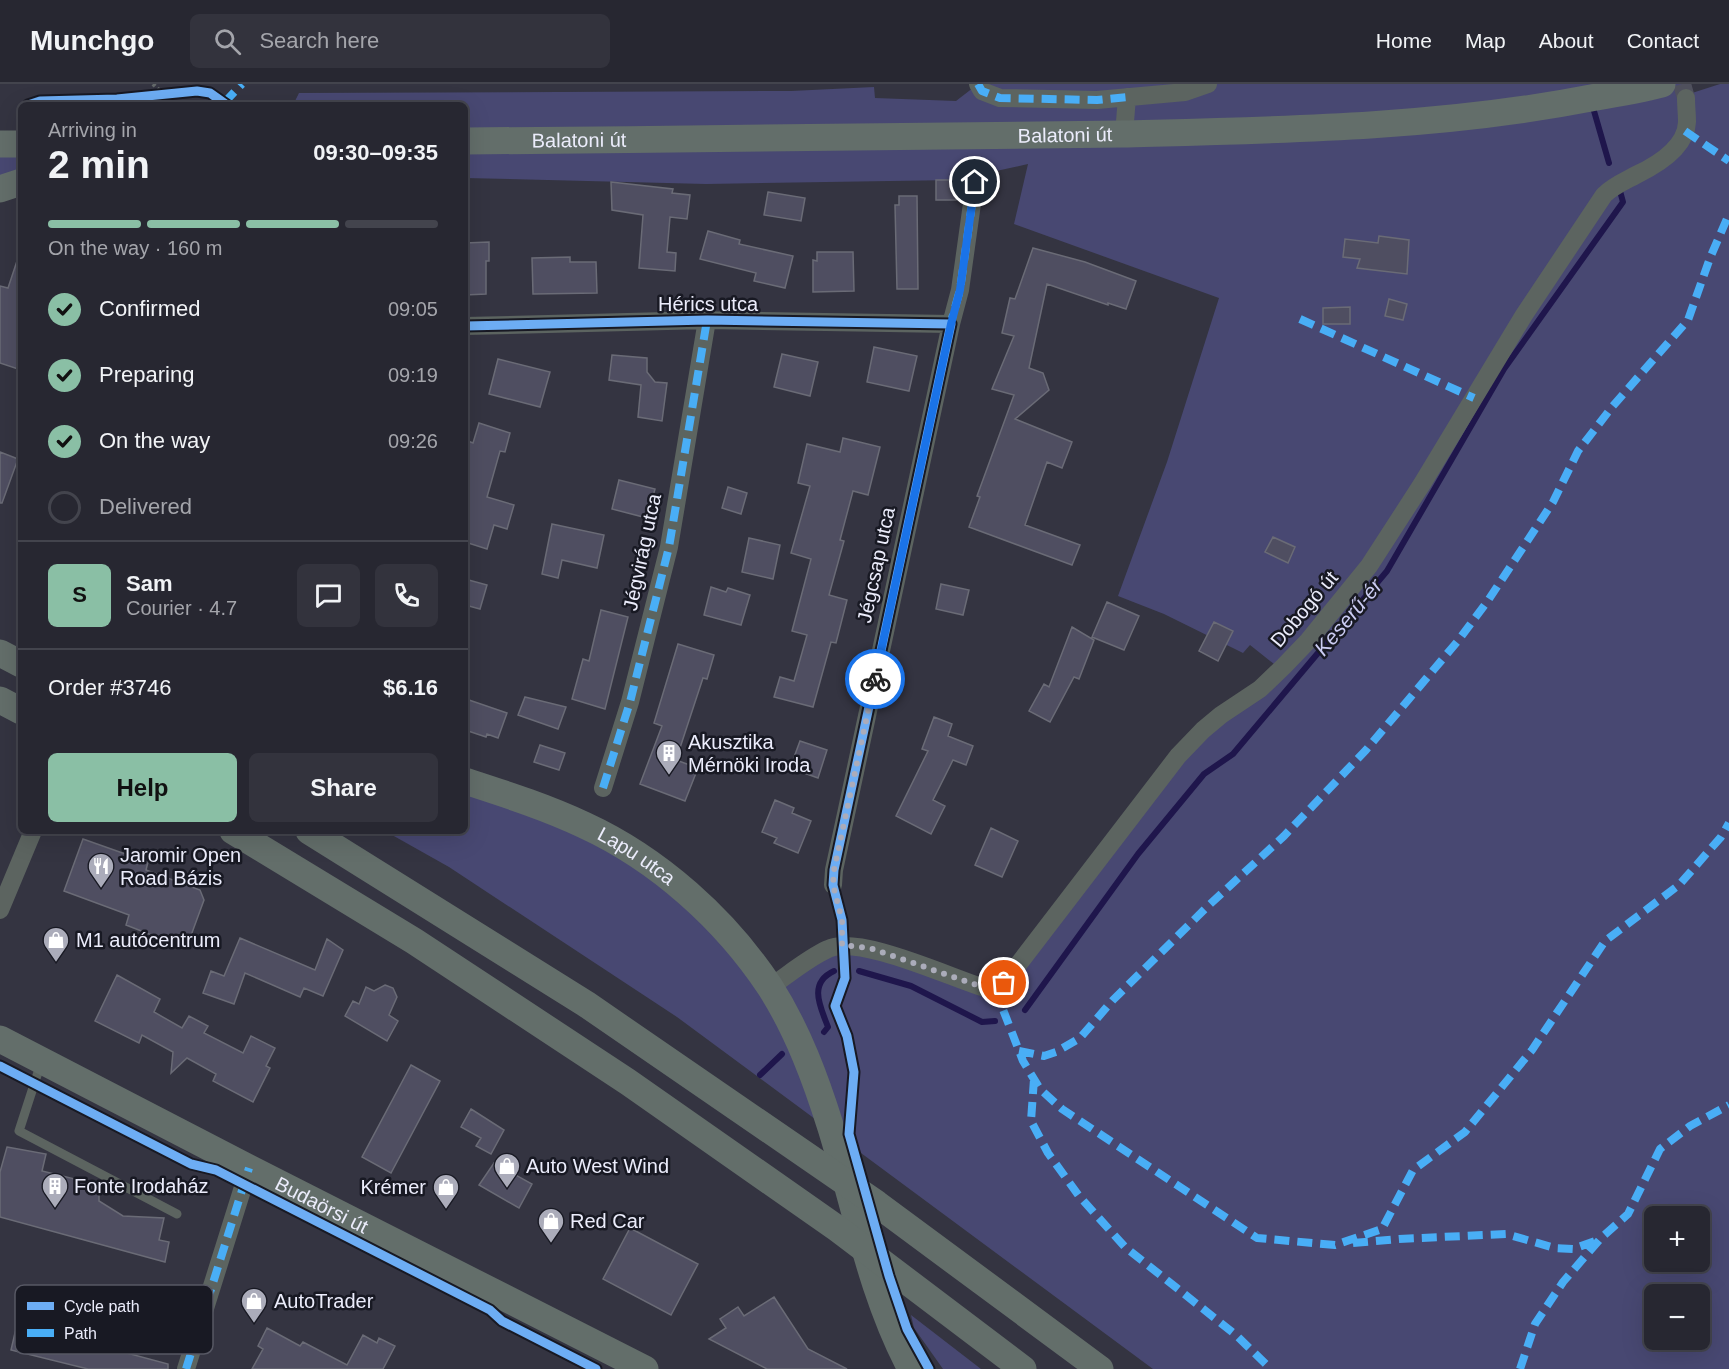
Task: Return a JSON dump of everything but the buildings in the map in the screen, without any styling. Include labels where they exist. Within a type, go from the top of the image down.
[{"type":"main road","name":"Balatoni út","points":[[468,141],[1124,134],[1376,125],[1468,117],[1658,85]]},
{"type":"main road","points":[[0,144],[18,144]]},
{"type":"main road","points":[[0,654],[18,663]]},
{"type":"main road","points":[[0,700],[18,709]]},
{"type":"main road","name":"Lapu utca","points":[[468,783],[514,797],[585,825],[634,852],[687,893],[726,930],[770,987],[806,1056],[820,1092],[879,1296],[897,1342],[911,1369]]},
{"type":"main road","points":[[238,834],[414,940],[628,1082],[838,1229],[1023,1369]]},
{"type":"main road","points":[[314,834],[534,970],[877,1204],[1100,1369]]},
{"type":"main road","name":"Budaörsi út","points":[[0,1039],[627,1365]]},
{"type":"street","points":[[978,84],[982,92],[1000,98],[1098,100],[1185,92],[1208,84]]},
{"type":"street","points":[[1124,134],[1127,97]]},
{"type":"street","name":"Dobogó út","points":[[842,945],[870,948],[988,989],[1004,983],[1178,756],[1203,730],[1260,689],[1284,666],[1308,641],[1369,566],[1422,484],[1524,315],[1604,195],[1611,188],[1664,159],[1680,141],[1687,124],[1686,98]]},
{"type":"street","name":"Jégcsap utca","points":[[833,885],[836,859],[960,290],[975,182]]},
{"type":"street","name":"Hérics utca","points":[[468,326],[707,320],[951,324]]},
{"type":"street","name":"Jégvirág utca","points":[[603,788],[630,702],[669,547],[707,320]]},
{"type":"street","points":[[0,910],[32,834]]},
{"type":"street","points":[[770,987],[828,949],[842,945]]},
{"type":"street","points":[[212,1285],[249,1168]]},
{"type":"street","points":[[186,1369],[191,1354]]},
{"type":"lane","name":"Jégcsap utca","points":[[833,885],[842,920],[842,945]]},
{"type":"lane","points":[[42,1061],[19,1131],[177,1214]]},
{"type":"path","points":[[153,84],[171,102]]},
{"type":"path","points":[[152,95],[174,93]]},
{"type":"shaded area","points":[[978,84],[1691,84],[1692,93],[1720,84],[1729,84],[1729,1369],[1153,1369],[677,1017],[449,867],[390,834],[468,834],[468,782],[634,852],[770,987],[842,945],[988,989],[1194,745],[1274,664],[1250,645],[1243,653],[1164,614],[1118,596],[1167,462],[1219,298],[1014,224],[1028,164],[955,180],[706,184],[468,178],[468,102],[294,102],[299,93],[791,91],[874,87],[875,98],[956,101]]},
{"type":"shaded area","points":[[18,153],[18,173],[0,176],[0,154]]},
{"type":"shaded area","points":[[911,1315],[981,1369],[943,1369],[914,1328]]},
{"type":"waterway","name":"Keserű-ér","points":[[1594,111],[1609,163]]},
{"type":"waterway","name":"Keserű-ér","points":[[1025,1010],[1138,854],[1204,774],[1233,754],[1387,571],[1504,369],[1623,202],[1620,191]]},
{"type":"waterway","name":"Keserű-ér","points":[[824,1032],[828,1027],[818,996],[819,988],[826,976],[834,971]]},
{"type":"waterway","name":"Keserű-ér","points":[[859,971],[911,986],[982,1022],[995,1021]]},
{"type":"waterway","name":"Keserű-ér","points":[[760,1075],[782,1054]]},
{"type":"tunnel","points":[[1682,84],[1686,98]]},
{"type":"marked path","points":[[225,102],[242,84]]},
{"type":"marked path","points":[[978,84],[982,91],[1000,98],[1097,100],[1127,97]]},
{"type":"marked path","points":[[1685,131],[1729,161]]},
{"type":"marked path","points":[[949,329],[960,290],[975,182]]},
{"type":"marked path","points":[[1019,1051],[1044,1056],[1080,1038],[1113,1000],[1208,906],[1284,836],[1366,750],[1457,642],[1487,602],[1553,502],[1578,451],[1612,407],[1688,320],[1710,258],[1729,214]]},
{"type":"marked path","points":[[1300,319],[1474,398]]},
{"type":"marked path","points":[[603,788],[630,702],[669,547],[707,320]]},
{"type":"marked path","points":[[995,989],[1023,1061],[1040,1089],[1062,1109],[1257,1238],[1335,1245],[1382,1229],[1413,1170],[1465,1132],[1532,1050],[1605,941],[1679,885],[1721,837],[1729,823]]},
{"type":"marked path","points":[[1034,1079],[1031,1121],[1048,1153],[1079,1196],[1125,1247],[1236,1335],[1271,1369]]},
{"type":"marked path","points":[[1520,1369],[1535,1324],[1563,1282],[1601,1238],[1628,1214],[1660,1149],[1690,1126],[1729,1105]]},
{"type":"marked path","points":[[212,1285],[249,1168]]},
{"type":"marked path","points":[[1353,1243],[1506,1234],[1555,1248],[1573,1249],[1598,1240]]},
{"type":"marked path","points":[[186,1369],[191,1354]]},
{"type":"cycle path","points":[[37,102],[117,99],[197,91],[210,93],[223,102]]},
{"type":"cycle path","points":[[468,326],[707,320],[951,324],[834,870],[833,885],[842,920],[845,978],[835,1006],[847,1036],[854,1072],[849,1134],[889,1276],[907,1329],[929,1369]]},
{"type":"cycle path","points":[[0,1066],[191,1164],[216,1170],[490,1310],[502,1321],[596,1369]]},
{"type":"way so far","points":[[875,679],[834,870],[833,885],[842,920],[842,945],[870,948],[988,989],[1004,983]]},
{"type":"place","name":"Akusztika Mérnöki Iroda","points":[[669,776]]},
{"type":"place","name":"Jaromir Open Road Bázis","points":[[101,889]]},
{"type":"place","name":"M1 autócentrum","points":[[56,963]]},
{"type":"place","name":"Auto West Wind","points":[[507,1189]]},
{"type":"place","name":"Fonte Irodaház","points":[[55,1209]]},
{"type":"place","name":"Krémer","points":[[446,1210]]},
{"type":"place","name":"Red Car","points":[[551,1244]]},
{"type":"place","name":"AutoTrader","points":[[254,1324]]},
{"type":"route","points":[[875,679],[960,290],[975,182]]}]
